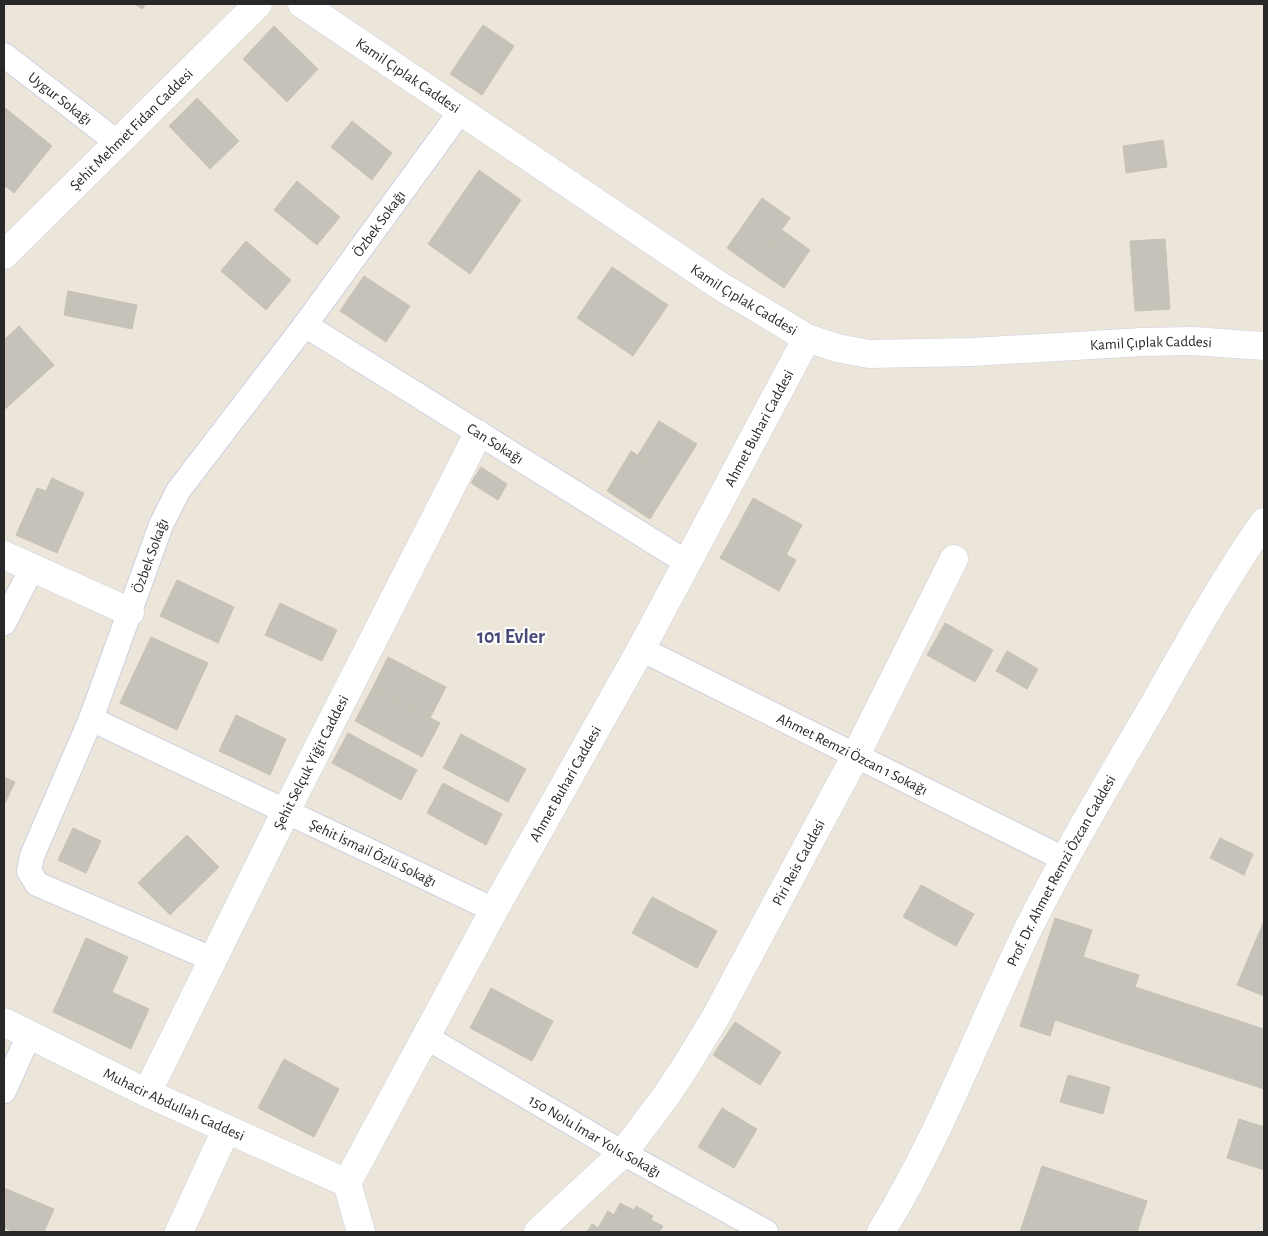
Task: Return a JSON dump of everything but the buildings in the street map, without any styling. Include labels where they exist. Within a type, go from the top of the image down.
[{"type":"street","name":"Şehit Mehmet Fidan Caddesi","points":[[4,255],[258,4]]},
{"type":"street","name":"Kamil Çıplak Caddesi","points":[[302,4],[720,286],[807,338],[837,348],[869,354],[972,352],[1142,342],[1193,341],[1264,346]]},
{"type":"street","name":"Uygur Sokağı","points":[[4,54],[118,143]]},
{"type":"street","name":"Özbek Sokağı","points":[[212,959],[37,884],[29,871],[32,856],[91,719],[161,525],[178,491],[304,325],[460,112]]},
{"type":"street","name":"Can Sokağı","points":[[304,325],[686,562]]},
{"type":"street","name":"Ahmet Buhari Caddesi","points":[[347,1183],[424,1036],[641,649],[807,338]]},
{"type":"street","name":"Şehit Selçuk Yiğit Caddesi","points":[[147,1093],[286,811],[478,434]]},
{"type":"street","name":"Prof. Dr. Ahmet Remzi Özcan Caddesi","points":[[881,1232],[898,1204],[940,1121],[991,1008],[1064,860],[1202,621],[1264,522]]},
{"type":"street","points":[[4,555],[130,612]]},
{"type":"street","name":"Piri Reis Caddesi","points":[[538,1232],[623,1152],[666,1096],[715,1018],[855,757],[954,559]]},
{"type":"street","points":[[4,623],[32,568]]},
{"type":"street","name":"Ahmet Remzi Özcan 1 Sokağı","points":[[641,649],[1064,860]]},
{"type":"street","name":"Şehit İsmail Özlü Sokağı","points":[[91,719],[494,910]]},
{"type":"street","name":"Muhacir Abdullah Caddesi","points":[[4,1022],[147,1093],[347,1183]]},
{"type":"street","points":[[4,1091],[29,1034]]},
{"type":"street","name":"150 Nolu İmar Yolu Sokağı","points":[[424,1036],[623,1152],[766,1232]]},
{"type":"street","points":[[179,1232],[226,1130]]},
{"type":"street","points":[[347,1183],[361,1232]]},
{"type":"district","name":"101 Evler","points":[[511,637]]}]
